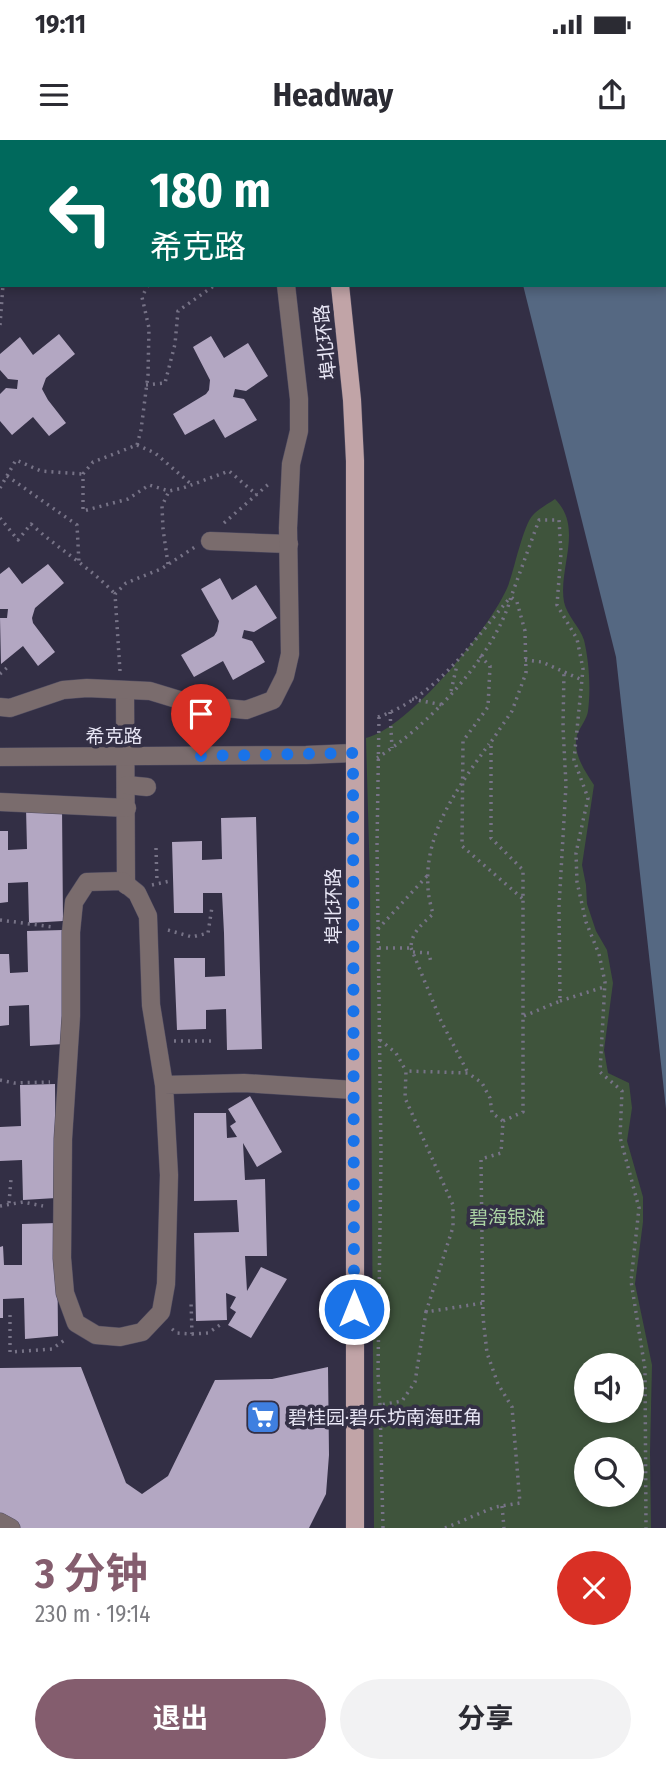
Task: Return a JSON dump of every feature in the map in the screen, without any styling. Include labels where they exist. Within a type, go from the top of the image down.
[{"type":"main road","name":"埠北环路","points":[[340,287],[347,340],[354,449],[355,1528]]},
{"type":"street","points":[[0,707],[10,708],[63,690],[87,688],[150,691],[196,705],[246,710],[272,700],[285,676],[290,654],[290,464],[299,431],[299,399],[286,287]]},
{"type":"street","points":[[209,541],[289,544]]},
{"type":"street","points":[[125,691],[126,885]]},
{"type":"street","name":"希克路","points":[[0,757],[353,753]]},
{"type":"street","points":[[127,785],[147,787]]},
{"type":"street","points":[[0,802],[127,808]]},
{"type":"street","points":[[122,881],[136,893],[148,916],[151,1005],[164,1085],[169,1154],[166,1284],[161,1312],[142,1332],[120,1337],[96,1335],[76,1323],[65,1293],[62,1212],[71,1016],[71,925],[74,902],[87,882],[122,881]]},
{"type":"street","points":[[164,1085],[244,1083],[354,1090]]},
{"type":"street","points":[[0,1522],[11,1528]]},
{"type":"path","points":[[0,324],[3,287]]},
{"type":"path","points":[[137,445],[146,385],[149,328],[142,297],[147,287]]},
{"type":"path","points":[[146,385],[165,383],[175,344],[178,311],[212,287]]},
{"type":"path","points":[[192,485],[155,453],[137,445],[93,462],[83,474],[83,511],[128,499],[149,485],[169,491],[192,485],[229,471],[257,495]]},
{"type":"path","points":[[0,488],[16,460],[41,471],[83,474]]},
{"type":"path","points":[[115,594],[126,583],[161,569],[187,550],[209,541],[223,524],[290,464]]},
{"type":"path","points":[[7,476],[77,525],[79,562]]},
{"type":"path","points":[[168,564],[162,506],[169,491]]},
{"type":"path","points":[[0,518],[18,540],[31,524],[52,544],[98,576],[115,594],[120,668],[125,691]]},
{"type":"path","points":[[377,758],[419,728],[451,695],[506,615],[539,520],[559,520],[561,553],[557,605],[577,639],[583,669],[574,760],[588,797],[576,853],[577,882],[586,922],[599,954],[604,987],[600,1072],[622,1091],[620,1137],[639,1208],[631,1281],[645,1369],[646,1528]]},
{"type":"path","points":[[503,1121],[492,1113],[491,1098],[482,1083],[468,1073],[441,1021],[412,950],[411,940],[433,914],[427,886],[439,820],[512,711],[526,673],[525,631],[517,602],[511,597]]},
{"type":"path","points":[[383,1528],[377,929],[379,717],[412,699],[457,663],[511,597]]},
{"type":"path","points":[[480,656],[490,666],[488,707],[463,741],[462,846],[523,899]]},
{"type":"path","points":[[525,660],[542,662],[583,681]]},
{"type":"path","points":[[451,695],[457,663]]},
{"type":"path","points":[[0,674],[10,665]]},
{"type":"path","points":[[560,1001],[559,906],[566,785],[564,671]]},
{"type":"path","points":[[412,699],[443,705]]},
{"type":"path","points":[[390,712],[392,749]]},
{"type":"path","points":[[491,742],[491,838],[523,870],[523,1112],[503,1121]]},
{"type":"path","points":[[156,848],[157,882]]},
{"type":"path","points":[[377,929],[429,874]]},
{"type":"path","points":[[148,930],[173,930],[183,936],[192,937],[208,933],[212,907]]},
{"type":"path","points":[[0,920],[46,928],[71,925]]},
{"type":"path","points":[[378,947],[429,953],[431,962]]},
{"type":"path","points":[[524,1016],[604,987]]},
{"type":"path","points":[[380,1040],[396,1053],[407,1071],[405,1098],[453,1205],[453,1227],[426,1312],[415,1382],[402,1401],[380,1405]]},
{"type":"path","points":[[155,1041],[214,1041]]},
{"type":"path","points":[[407,1071],[468,1073]]},
{"type":"path","points":[[0,1080],[14,1083],[44,1081],[66,1084]]},
{"type":"path","points":[[446,1528],[502,1506],[520,1503],[512,1407],[498,1384],[487,1353],[483,1303],[481,1159],[502,1153],[503,1121]]},
{"type":"path","points":[[9,1203],[11,1179]]},
{"type":"path","points":[[0,1206],[23,1202],[62,1212]]},
{"type":"path","points":[[191,1301],[192,1334]]},
{"type":"path","points":[[426,1312],[483,1303]]},
{"type":"path","points":[[10,1315],[10,1352],[52,1349],[81,1326]]},
{"type":"path","points":[[157,1316],[177,1333],[208,1333],[223,1323]]},
{"type":"path","points":[[502,1506],[504,1528]]},
{"type":"green space","name":"碧海银滩","points":[[555,499],[568,523],[564,602],[584,640],[588,666],[588,711],[576,742],[580,762],[594,785],[582,865],[587,904],[596,931],[607,950],[613,983],[604,1050],[608,1073],[629,1083],[632,1108],[627,1141],[643,1197],[643,1222],[635,1284],[652,1365],[651,1528],[374,1528],[370,883],[366,738],[404,716],[447,674],[485,626],[508,586],[529,520]]},
{"type":"water","points":[[524,287],[666,287],[666,1109],[616,657]]},
{"type":"building","points":[[59,334],[75,354],[46,378],[42,389],[66,423],[49,436],[33,417],[12,435],[0,421],[0,394],[6,388],[17,389],[18,380],[8,379],[0,370],[0,354],[20,337],[33,355]]},
{"type":"building","points":[[211,336],[224,358],[248,343],[268,376],[246,391],[235,389],[233,397],[244,399],[257,420],[225,438],[214,419],[185,435],[173,414],[209,390],[210,380],[193,347]]},
{"type":"building","points":[[48,564],[64,583],[35,608],[32,618],[55,652],[38,666],[23,646],[1,664],[0,618],[7,618],[8,609],[0,609],[0,574],[9,567],[22,584]]},
{"type":"building","points":[[220,578],[232,600],[256,585],[277,618],[254,632],[244,630],[242,638],[252,641],[265,662],[233,680],[223,661],[194,677],[181,655],[214,636],[217,631],[219,621],[201,589]]},
{"type":"building","points":[[62,807],[63,921],[29,923],[28,882],[8,883],[8,902],[0,903],[0,831],[8,831],[8,850],[27,849],[26,808]]},
{"type":"building","points":[[256,817],[262,1049],[227,1050],[226,1009],[206,1010],[206,1029],[177,1030],[174,958],[205,958],[205,977],[225,976],[224,933],[222,893],[203,893],[203,913],[174,913],[172,842],[202,841],[202,860],[222,859],[221,818]]},
{"type":"building","points":[[63,930],[64,1044],[30,1046],[29,1005],[9,1006],[9,1025],[0,1026],[0,954],[9,954],[10,973],[28,972],[27,931]]},
{"type":"building","points":[[55,1084],[56,1198],[23,1200],[22,1160],[0,1161],[0,1127],[21,1126],[20,1085]]},
{"type":"building","points":[[250,1096],[282,1152],[257,1167],[243,1143],[245,1180],[265,1179],[267,1256],[245,1256],[247,1291],[261,1267],[287,1279],[251,1338],[228,1325],[236,1312],[230,1308],[236,1297],[226,1293],[227,1320],[196,1321],[194,1233],[239,1232],[237,1200],[194,1201],[194,1113],[226,1113],[227,1138],[237,1137],[230,1126],[236,1122],[228,1109]]},
{"type":"building","points":[[57,1223],[58,1336],[25,1339],[24,1298],[3,1299],[3,1318],[0,1318],[0,1247],[3,1246],[4,1265],[22,1265],[22,1224]]},
{"type":"building","name":"碧桂园·碧乐坊南海旺角","points":[[81,1367],[126,1483],[142,1494],[168,1476],[215,1380],[272,1379],[328,1367],[329,1455],[326,1494],[309,1528],[0,1528],[0,1368]]},
{"type":"place","name":"碧桂园·碧乐坊南海旺角","points":[[263,1417]]},
{"type":"route","points":[[201,756],[353,753],[354,1309]]}]
